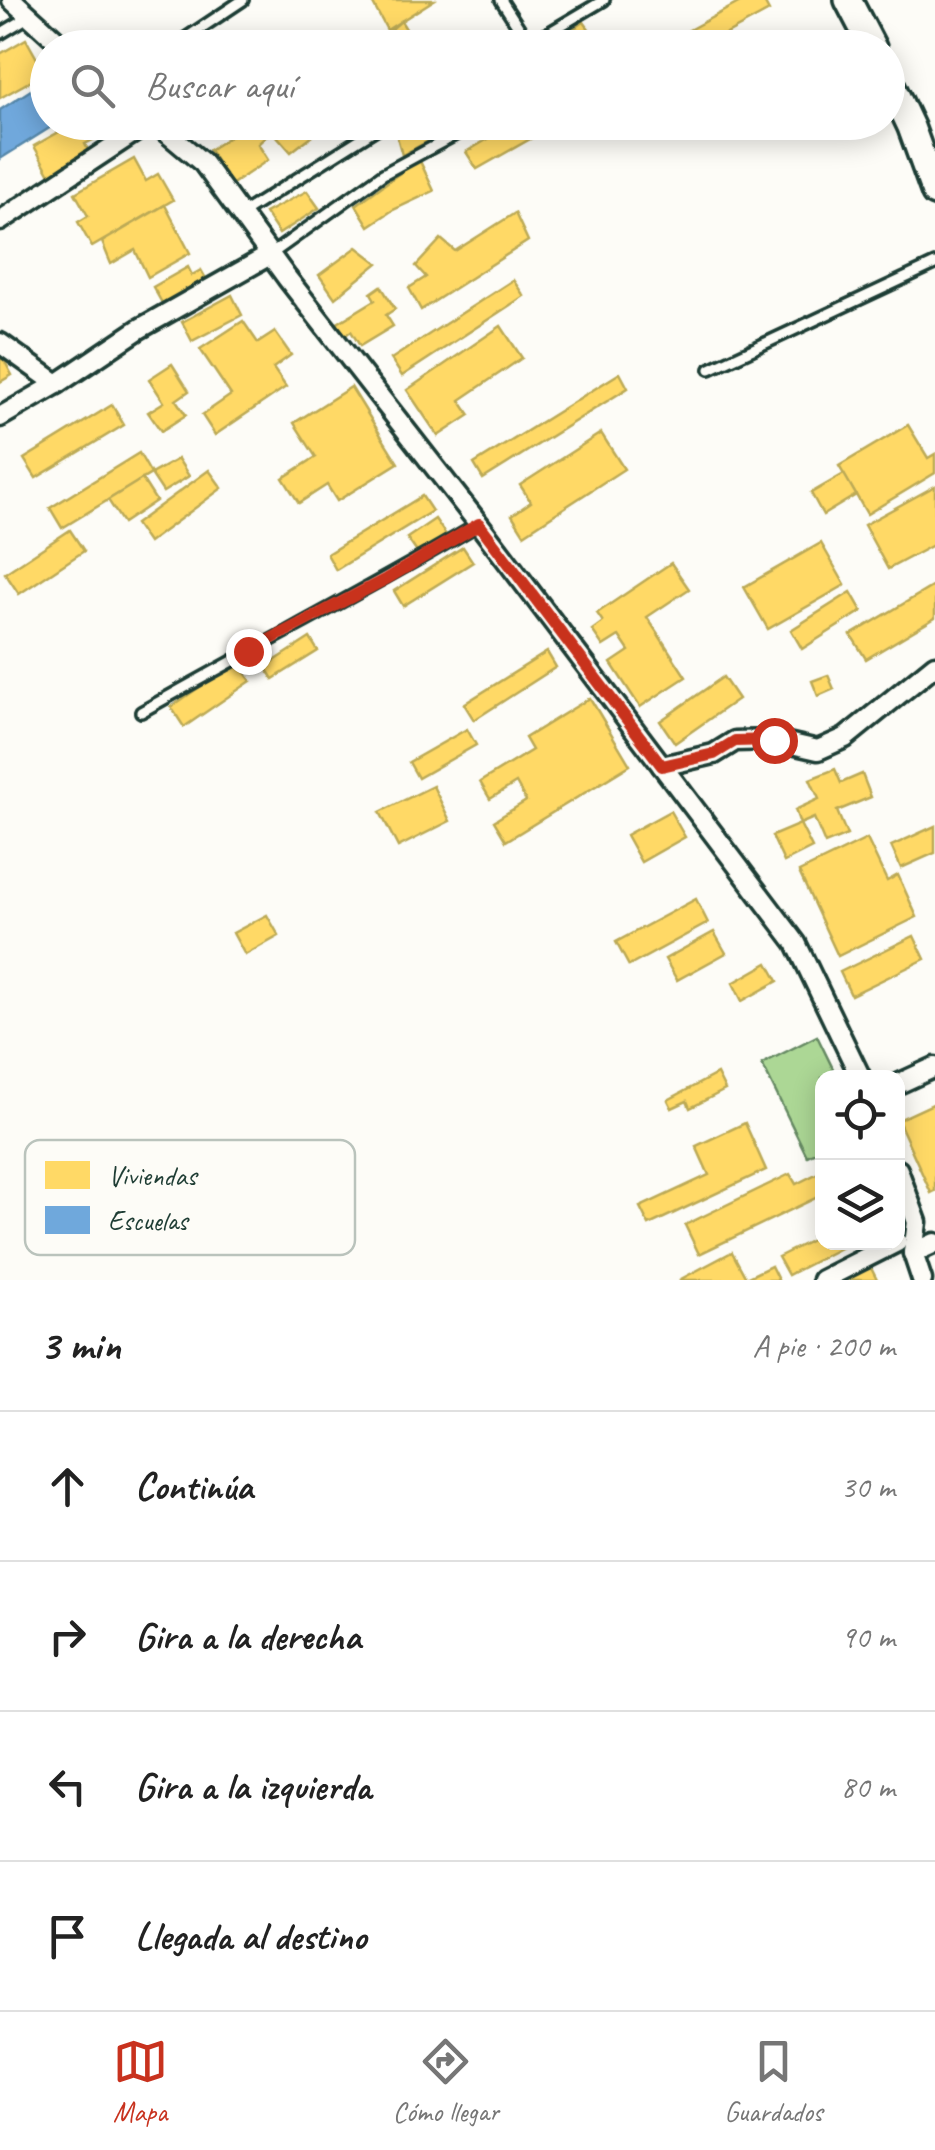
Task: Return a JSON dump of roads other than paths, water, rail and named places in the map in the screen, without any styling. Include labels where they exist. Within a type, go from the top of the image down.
[{"type":"main road","points":[[848,0],[864,30]]},
{"type":"main road","points":[[905,115],[935,192]]},
{"type":"street","points":[[12,0],[45,30]]},
{"type":"street","points":[[0,221],[124,140]]},
{"type":"street","points":[[174,140],[203,164],[796,943],[858,1070]]},
{"type":"street","points":[[0,417],[138,329],[270,255]]},
{"type":"street","points":[[0,343],[57,384]]},
{"type":"street","points":[[662,766],[693,761],[735,741],[754,739],[818,750],[845,738],[935,665]]},
{"type":"street","points":[[905,1081],[935,1067]]},
{"type":"street","points":[[905,1190],[916,1222],[915,1234],[905,1243]]},
{"type":"street","points":[[905,1246],[935,1243]]},
{"type":"street","points":[[822,1280],[893,1250]]},
{"type":"street","points":[[904,1250],[922,1280]]},
{"type":"lane","points":[[198,30],[243,0]]},
{"type":"lane","points":[[502,0],[519,30]]},
{"type":"lane","points":[[554,30],[604,0]]},
{"type":"lane","points":[[0,34],[30,16]]},
{"type":"lane","points":[[241,214],[358,140]]},
{"type":"lane","points":[[270,255],[383,174],[446,140]]},
{"type":"lane","points":[[710,369],[935,264]]},
{"type":"lane","points":[[141,712],[479,524]]}]
